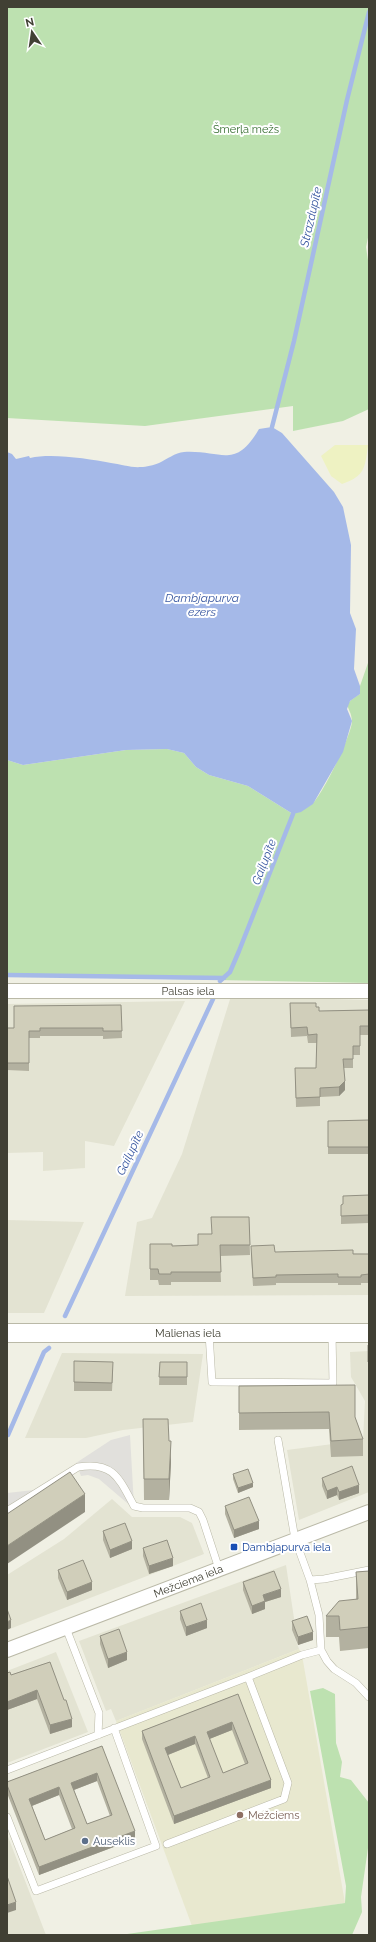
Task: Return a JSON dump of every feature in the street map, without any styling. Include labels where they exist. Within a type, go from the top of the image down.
[{"type":"street","name":"Palsas iela","points":[[7,991],[369,991]]},
{"type":"street","name":"Malienas iela","points":[[7,1333],[369,1333]]},
{"type":"street","name":"Mežciema iela","points":[[7,1650],[369,1512]]},
{"type":"lane","points":[[209,1333],[212,1382],[333,1383],[332,1332]]},
{"type":"lane","points":[[278,1440],[295,1539],[310,1580],[319,1615],[321,1650],[327,1661],[334,1669],[356,1683],[369,1697]]},
{"type":"lane","points":[[7,1511],[78,1467],[90,1465],[108,1468],[121,1482],[134,1506],[143,1508],[190,1508],[199,1512],[219,1569]]},
{"type":"lane","points":[[310,1580],[369,1570]]},
{"type":"lane","points":[[66,1628],[99,1713],[98,1735]]},
{"type":"lane","points":[[7,1770],[302,1655],[321,1650]]},
{"type":"lane","points":[[167,1844],[284,1799],[288,1783],[248,1677]]},
{"type":"lane","points":[[7,1817],[36,1891],[156,1846],[114,1728]]},
{"type":"shaded area","points":[[231,996],[369,1000],[369,1295],[125,1296],[137,1222],[152,1218],[182,1154]]},
{"type":"shaded area","points":[[185,1001],[114,1146],[85,1141],[85,1168],[43,1171],[43,1152],[7,1153],[7,1004]]},
{"type":"shaded area","points":[[7,1220],[84,1222],[44,1313],[7,1313]]},
{"type":"shaded area","points":[[369,1351],[369,1492],[299,1520],[287,1450],[363,1440],[365,1401],[351,1377],[350,1352]]},
{"type":"shaded area","points":[[62,1353],[203,1354],[193,1422],[123,1430],[86,1438],[25,1438]]},
{"type":"shaded area","points":[[130,1435],[133,1508],[99,1479],[88,1475],[81,1476],[76,1463],[111,1440]]},
{"type":"shaded area","points":[[34,1490],[36,1493],[7,1517],[7,1493]]},
{"type":"shaded area","points":[[112,1499],[132,1517],[180,1517],[192,1523],[204,1554],[7,1630],[7,1575],[64,1539]]},
{"type":"shaded area","points":[[286,1565],[295,1625],[292,1630],[299,1649],[116,1721],[111,1709],[106,1711],[79,1641]]},
{"type":"shaded area","name":"Mežciems","points":[[299,1649],[302,1655],[345,1903],[192,1926],[116,1721]]},
{"type":"shaded area","points":[[56,1652],[88,1732],[7,1763],[7,1671]]},
{"type":"shaded area","points":[[7,1834],[46,1935],[7,1935]]},
{"type":"green space","name":"Šmerļa mežs","points":[[7,7],[369,7],[369,233],[366,247],[369,267],[369,409],[343,421],[293,431],[293,406],[145,426],[7,418]]},
{"type":"green space","points":[[369,660],[369,983],[7,976],[7,760],[23,765],[126,750],[167,749],[184,753],[196,767],[209,775],[248,786],[293,814],[312,804],[317,799],[336,764],[351,728],[352,721],[348,704],[360,694],[360,686]]},
{"type":"green space","points":[[323,1688],[335,1694],[336,1743],[342,1762],[340,1777],[351,1780],[369,1803],[369,1841],[361,1897],[362,1912],[352,1935],[120,1935],[345,1903],[346,1886],[310,1691]]},
{"type":"sand","points":[[335,445],[368,445],[365,465],[360,474],[350,481],[342,484],[331,476],[321,456]]},
{"type":"water","name":"Dambjapurva ezers","points":[[272,427],[282,433],[334,492],[343,507],[351,545],[350,613],[356,629],[354,669],[360,686],[360,694],[350,701],[347,709],[352,721],[343,752],[313,804],[301,812],[293,814],[248,786],[209,775],[196,767],[184,753],[167,749],[126,750],[23,765],[7,760],[7,452],[12,454],[16,459],[29,456],[30,458],[60,456],[143,467],[157,464],[174,455],[184,452],[218,455],[235,454],[242,450],[250,442],[259,429]]},
{"type":"building","points":[[290,1003],[316,1003],[316,1007],[319,1007],[319,1011],[369,1010],[369,1026],[360,1026],[360,1046],[353,1046],[353,1059],[343,1059],[345,1081],[339,1087],[320,1088],[320,1097],[296,1098],[295,1068],[316,1068],[317,1034],[308,1035],[307,1027],[291,1028]]},
{"type":"building","points":[[121,1005],[122,1031],[103,1031],[103,1028],[40,1028],[40,1031],[29,1031],[29,1063],[7,1063],[7,1028],[14,1028],[14,1006]]},
{"type":"building","points":[[369,1120],[369,1147],[328,1147],[328,1121]]},
{"type":"building","points":[[369,1195],[369,1215],[341,1216],[343,1196]]},
{"type":"building","points":[[211,1217],[249,1217],[250,1245],[220,1245],[221,1272],[171,1272],[171,1274],[159,1274],[158,1269],[150,1269],[150,1244],[172,1244],[172,1246],[198,1245],[198,1234],[212,1234]]},
{"type":"building","points":[[274,1245],[275,1252],[353,1250],[353,1254],[369,1254],[369,1274],[361,1275],[361,1277],[338,1277],[338,1274],[276,1275],[276,1277],[253,1278],[251,1246]]},
{"type":"building","points":[[369,1345],[369,1362],[368,1362]]},
{"type":"building","points":[[74,1361],[113,1362],[112,1383],[74,1382]]},
{"type":"building","points":[[160,1362],[187,1362],[187,1377],[159,1377]]},
{"type":"building","points":[[355,1385],[355,1417],[363,1439],[331,1441],[329,1412],[239,1413],[239,1386]]},
{"type":"building","points":[[143,1419],[168,1419],[169,1441],[171,1441],[169,1479],[144,1479]]},
{"type":"building","points":[[352,1466],[359,1485],[339,1492],[337,1487],[327,1491],[322,1478]]},
{"type":"building","points":[[248,1469],[253,1483],[238,1488],[233,1474]]},
{"type":"building","points":[[70,1472],[85,1494],[7,1546],[7,1514]]},
{"type":"building","points":[[249,1497],[259,1521],[234,1530],[225,1506]]},
{"type":"building","points":[[125,1523],[132,1541],[110,1550],[103,1531]]},
{"type":"building","points":[[167,1540],[173,1558],[149,1566],[143,1548]]},
{"type":"building","points":[[83,1560],[92,1582],[67,1592],[58,1570]]},
{"type":"building","points":[[274,1571],[281,1589],[263,1595],[265,1601],[252,1606],[243,1582]]},
{"type":"building","points":[[369,1571],[369,1627],[340,1630],[339,1616],[326,1616],[339,1601],[358,1599],[356,1572]]},
{"type":"building","points":[[201,1603],[207,1620],[186,1627],[180,1611]]},
{"type":"building","points":[[7,1609],[11,1620],[7,1622]]},
{"type":"building","points":[[307,1616],[313,1632],[298,1637],[292,1621]]},
{"type":"building","points":[[119,1629],[127,1652],[108,1659],[100,1636]]},
{"type":"building","points":[[50,1662],[64,1700],[66,1700],[72,1719],[50,1725],[37,1690],[7,1702],[7,1673],[10,1672],[11,1675]]},
{"type":"building","points":[[238,1694],[271,1780],[174,1816],[142,1731]],"holes":[[[232,1722],[248,1763],[223,1773],[207,1732]],[[195,1736],[210,1777],[181,1788],[165,1748]]]},
{"type":"building","points":[[102,1746],[135,1831],[39,1867],[7,1782]],"holes":[[[97,1773],[112,1815],[87,1824],[71,1783]],[[59,1787],[75,1828],[45,1840],[29,1799]]]},
{"type":"building","points":[[7,1876],[16,1902],[7,1905]]},
{"type":"waterway","name":"Strazdupīte","points":[[272,427],[294,341],[347,100],[369,12]]},
{"type":"waterway","name":"Gaiļupīte","points":[[220,981],[230,972],[293,814]]},
{"type":"waterway","points":[[7,975],[224,978]]},
{"type":"waterway","name":"Gaiļupīte","points":[[65,1316],[213,999]]},
{"type":"waterway","name":"Gaiļupīte","points":[[8,1435],[44,1352],[49,1348]]},
{"type":"place","name":"Dambjapurva iela","points":[[234,1547]]},
{"type":"place","name":"Mežciems","points":[[240,1815]]},
{"type":"place","name":"Auseklis","points":[[85,1841]]}]
